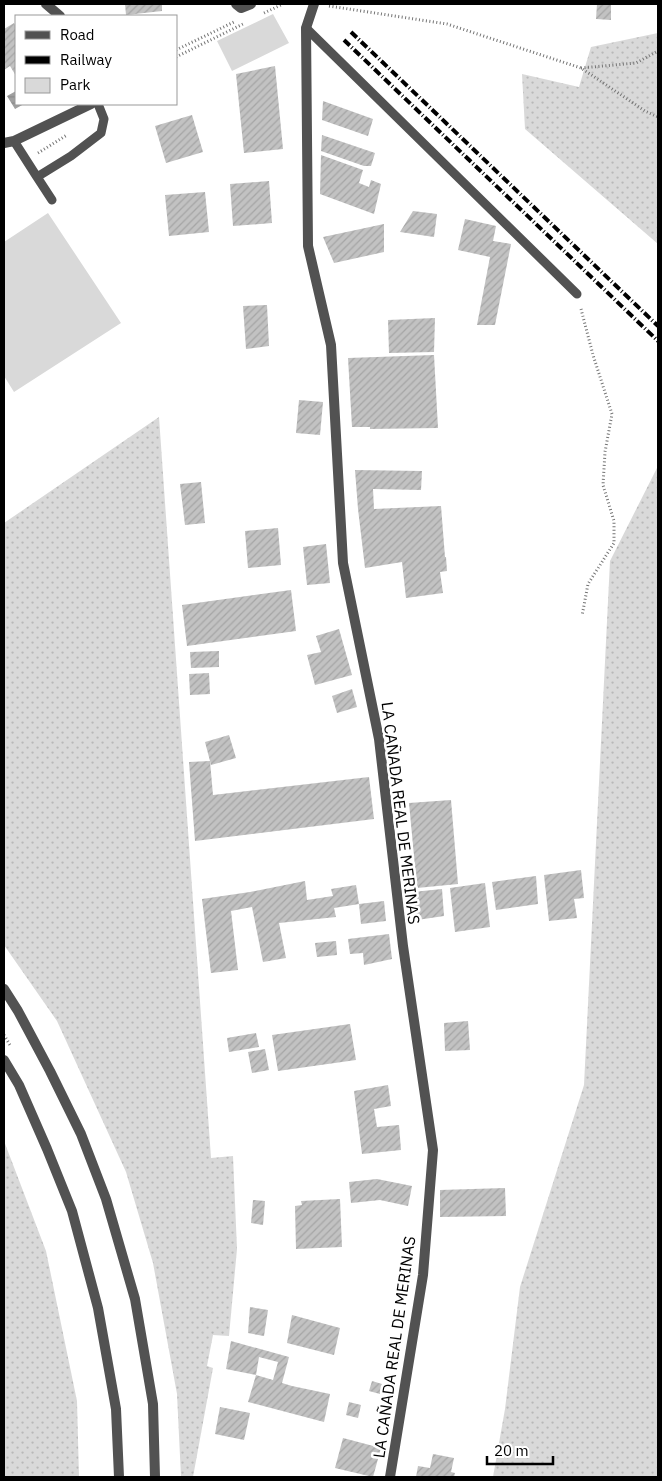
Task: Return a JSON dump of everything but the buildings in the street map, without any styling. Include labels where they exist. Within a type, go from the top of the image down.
[{"type":"street","points":[[46,4],[59,15]]},
{"type":"street","points":[[236,4],[241,8],[251,4]]},
{"type":"street","name":"LA CAÑADA REAL DE MERINAS","points":[[314,4],[306,28],[308,246],[331,345],[343,563],[380,739],[403,946],[433,1150],[423,1275],[390,1477]]},
{"type":"street","points":[[9,142],[89,105]]},
{"type":"street","points":[[4,989],[23,1020],[66,1102],[81,1134],[106,1199],[135,1299],[153,1404],[155,1477]]},
{"type":"street","points":[[4,1060],[19,1085],[72,1211],[98,1308],[116,1408],[119,1477]]},
{"type":"lane","points":[[306,28],[577,294]]},
{"type":"lane","points":[[37,177],[71,156],[101,133],[104,119],[98,105]]},
{"type":"lane","points":[[9,142],[37,177],[52,200]]},
{"type":"path","points":[[264,8],[273,4]]},
{"type":"path","points":[[256,17],[283,4]]},
{"type":"path","points":[[314,4],[447,24],[581,68],[645,111],[658,117]]},
{"type":"path","points":[[178,49],[238,20]]},
{"type":"path","points":[[178,56],[248,22]]},
{"type":"path","points":[[581,68],[636,63],[658,51]]},
{"type":"path","points":[[35,154],[72,133]]},
{"type":"path","points":[[577,294],[593,355],[612,414],[605,452],[603,485],[614,521],[614,543],[588,584],[582,616]]},
{"type":"green space","points":[[273,14],[289,43],[232,71],[217,41]]},
{"type":"green space","points":[[658,33],[658,244],[525,129],[522,74],[579,87],[591,47]]},
{"type":"green space","points":[[48,213],[121,323],[14,392],[4,376],[4,242]]},
{"type":"green space","points":[[159,417],[211,1158],[233,1156],[237,1249],[229,1336],[213,1335],[207,1366],[213,1368],[193,1477],[181,1477],[177,1394],[153,1263],[126,1172],[57,1021],[4,945],[4,523]]},
{"type":"green space","points":[[658,466],[658,1477],[493,1477],[505,1409],[520,1287],[584,1085],[610,561]]},
{"type":"green space","points":[[4,1141],[46,1251],[77,1401],[79,1477],[4,1477]]},
{"type":"shaded area","points":[[15,92],[15,105],[22,105],[15,109],[7,96]]},
{"type":"railway","points":[[351,32],[658,326]]},
{"type":"railway","points":[[344,40],[658,341]]}]
